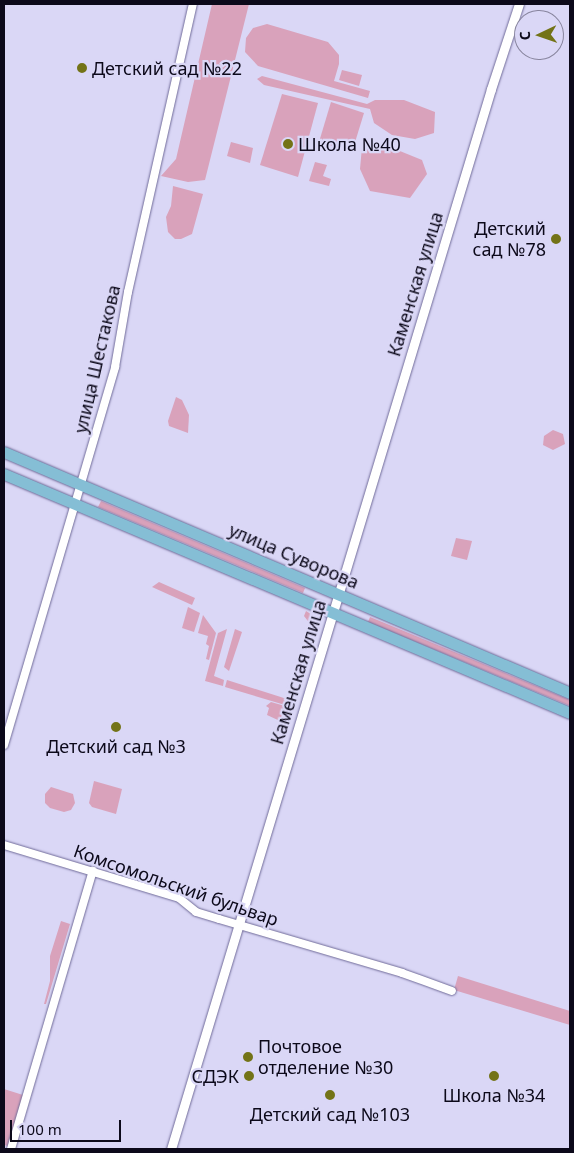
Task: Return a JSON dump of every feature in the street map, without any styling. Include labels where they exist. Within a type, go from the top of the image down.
[{"type":"main road","name":"улица Суворова","points":[[4,452],[570,693]]},
{"type":"main road","points":[[4,474],[570,714]]},
{"type":"street","name":"улица Шестакова","points":[[4,744],[115,367],[130,286],[193,4]]},
{"type":"street","name":"Каменская улица","points":[[171,1149],[491,90],[519,4]]},
{"type":"street","name":"Комсомольский бульвар","points":[[4,845],[179,898],[196,912],[238,926],[402,973],[452,991]]},
{"type":"street","points":[[11,1149],[93,871]]},
{"type":"shaded area","points":[[212,4],[249,4],[205,180],[188,182],[161,176],[176,159]]},
{"type":"shaded area","points":[[267,24],[328,42],[339,55],[339,64],[334,81],[370,91],[368,98],[258,66],[245,52],[246,38],[253,28]]},
{"type":"shaded area","points":[[342,70],[362,75],[359,86],[339,80]]},
{"type":"shaded area","points":[[262,76],[367,104],[375,100],[404,100],[435,112],[434,133],[415,139],[392,135],[374,123],[370,109],[264,85],[257,79]]},
{"type":"shaded area","points":[[282,94],[318,103],[298,177],[260,165]]},
{"type":"shaded area","points":[[331,102],[364,113],[352,152],[319,142]]},
{"type":"shaded area","points":[[231,142],[253,148],[250,163],[227,156]]},
{"type":"shaded area","points":[[362,147],[390,147],[422,160],[427,174],[410,198],[370,191],[360,169]]},
{"type":"shaded area","points":[[315,162],[327,165],[323,176],[331,179],[329,186],[309,181]]},
{"type":"shaded area","points":[[173,186],[203,194],[192,234],[181,239],[175,239],[168,232],[166,217],[171,206]]},
{"type":"shaded area","points":[[176,397],[182,400],[189,415],[188,433],[169,426],[168,421]]},
{"type":"shaded area","points":[[553,430],[563,434],[565,444],[553,450],[543,445],[544,436]]},
{"type":"shaded area","points":[[101,501],[305,588],[303,593],[98,507]]},
{"type":"shaded area","points":[[456,538],[472,541],[467,560],[451,556]]},
{"type":"shaded area","points":[[159,582],[195,598],[192,605],[152,587]]},
{"type":"shaded area","points":[[188,607],[200,613],[194,632],[182,628]]},
{"type":"shaded area","points":[[306,611],[317,618],[320,624],[319,632],[314,629],[304,616]]},
{"type":"shaded area","points":[[203,615],[216,633],[209,660],[206,659],[209,646],[206,644],[208,636],[198,633]]},
{"type":"shaded area","points":[[370,617],[570,700],[570,706],[368,622]]},
{"type":"shaded area","points":[[227,629],[214,676],[224,680],[223,686],[205,681],[218,633]]},
{"type":"shaded area","points":[[235,629],[242,632],[229,671],[224,667]]},
{"type":"shaded area","points":[[227,680],[287,699],[285,705],[225,687]]},
{"type":"shaded area","points":[[271,702],[285,706],[280,721],[267,715],[269,708],[266,706]]},
{"type":"shaded area","points":[[94,781],[122,789],[116,814],[92,807],[89,803]]},
{"type":"shaded area","points":[[51,787],[73,794],[75,803],[71,810],[64,812],[50,808],[45,803],[45,794]]},
{"type":"shaded area","points":[[61,921],[70,924],[46,1004],[44,1004],[50,981],[50,956]]},
{"type":"shaded area","points":[[458,976],[570,1011],[570,1025],[454,990]]},
{"type":"shaded area","points":[[4,1089],[23,1095],[8,1146],[4,1145]]},
{"type":"place","name":"Детский сад №22","points":[[82,68]]},
{"type":"place","name":"Школа №40","points":[[288,144]]},
{"type":"place","name":"Детский сад №78","points":[[556,239]]},
{"type":"place","name":"Детский сад №3","points":[[116,727]]},
{"type":"place","name":"Почтовое отделение №30","points":[[248,1057]]},
{"type":"place","name":"СДЭК","points":[[249,1076]]},
{"type":"place","name":"Школа №34","points":[[494,1076]]},
{"type":"place","name":"Детский сад №103","points":[[330,1095]]}]
